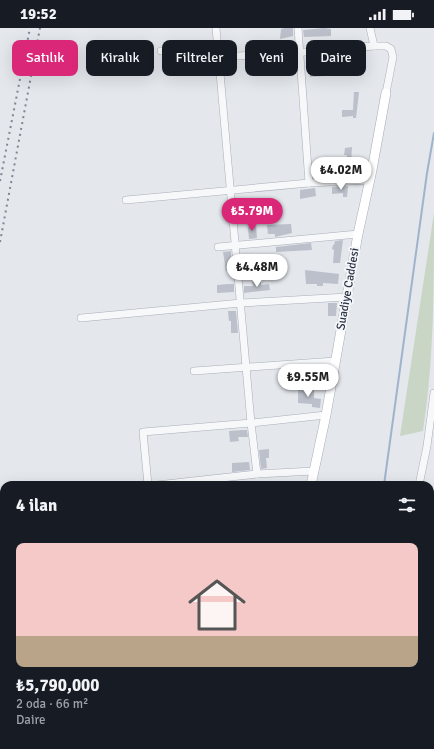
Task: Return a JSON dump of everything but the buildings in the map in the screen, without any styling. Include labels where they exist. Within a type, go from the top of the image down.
[{"type":"main road","name":"Suadiye Caddesi","points":[[312,481],[326,415],[358,234],[370,180],[386,92]]},
{"type":"street","points":[[216,28],[217,40]]},
{"type":"street","points":[[298,28],[301,53],[309,183]]},
{"type":"street","points":[[370,28],[374,46]]},
{"type":"street","points":[[237,56],[301,53],[386,46],[392,49],[386,92]]},
{"type":"street","points":[[220,76],[236,244],[250,423],[257,474]]},
{"type":"street","points":[[126,200],[230,192],[309,183],[370,180]]},
{"type":"street","points":[[218,247],[236,244],[358,234]]},
{"type":"street","points":[[81,318],[241,303],[347,297]]},
{"type":"street","points":[[194,371],[335,361]]},
{"type":"street","points":[[420,481],[431,447],[434,393]]},
{"type":"street","points":[[148,481],[143,432],[326,415]]},
{"type":"street","points":[[221,481],[257,474],[314,471]]},
{"type":"green space","points":[[434,213],[431,350],[427,404],[423,431],[400,436]]},
{"type":"waterway","points":[[385,481],[427,173],[434,133]]},
{"type":"railway","points":[[0,181],[30,28]]},
{"type":"railway","points":[[0,242],[40,28]]}]
